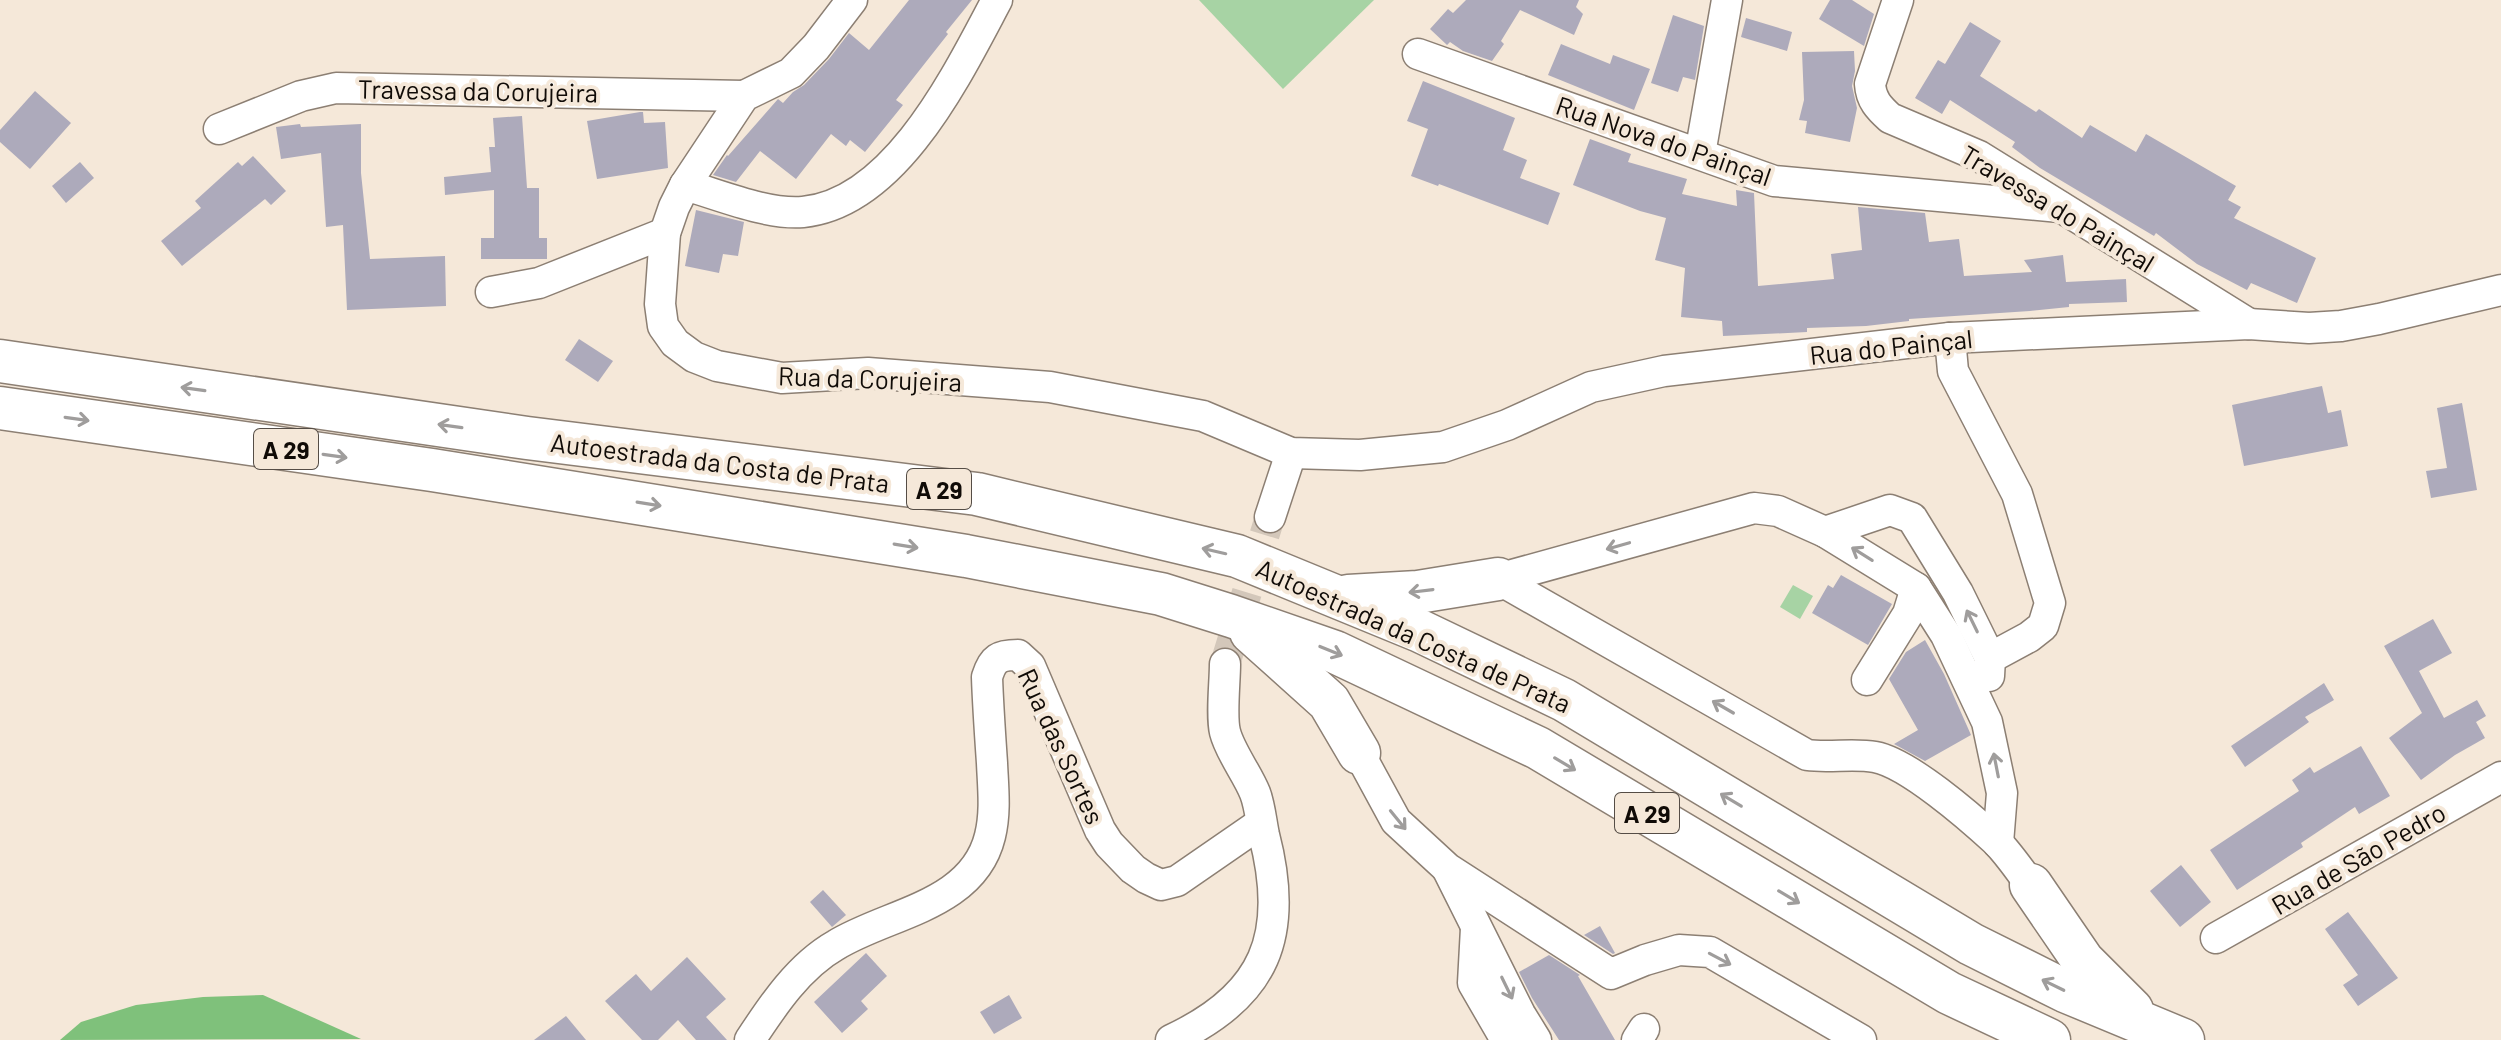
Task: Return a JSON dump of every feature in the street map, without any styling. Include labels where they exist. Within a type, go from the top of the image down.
[{"type":"highway","name":"Autoestrada da Costa de Prata","points":[[0,361],[527,438],[977,494],[1237,556],[1420,631],[1564,700],[1971,944],[2065,991],[2167,1034]]},
{"type":"highway","name":"Autoestrada da Costa de Prata","points":[[0,408],[510,482],[966,556],[1161,594],[1335,652],[1538,748],[1949,993],[2049,1040]]},
{"type":"highway","points":[[1339,597],[1418,592],[1498,579]]},
{"type":"highway","points":[[1231,616],[1329,702],[1359,753]]},
{"type":"highway","points":[[2031,885],[2083,961],[2167,1034]]},
{"type":"street","points":[[744,96],[791,73],[816,47],[852,0]]},
{"type":"street","points":[[685,185],[779,211],[826,208],[850,196],[895,160],[918,136],[937,110],[997,0]]},
{"type":"street","points":[[1700,154],[1727,0]]},
{"type":"street","name":"Travessa do Painçal","points":[[1898,0],[1870,84],[1871,96],[1879,108],[1890,118],[1979,156],[2249,324]]},
{"type":"street","name":"Rua Nova do Painçal","points":[[1418,54],[1774,181],[2060,207]]},
{"type":"street","name":"Travessa da Corujeira","points":[[219,129],[301,96],[336,88],[744,96]]},
{"type":"street","name":"Rua da Corujeira","points":[[744,96],[685,185],[665,233],[660,304],[663,326],[675,343],[694,357],[717,366],[782,378],[868,373],[1050,387],[1203,416],[1291,453]]},
{"type":"street","points":[[491,292],[539,283],[665,233]]},
{"type":"street","name":"Rua do Painçal","points":[[1291,453],[1360,455],[1443,447],[1507,425],[1591,387],[1664,371],[1950,338],[2249,324],[2309,328],[2341,326],[2501,290]]},
{"type":"street","points":[[1950,338],[1953,371],[2017,494],[2050,603],[2043,626],[1990,658]]},
{"type":"street","points":[[1270,517],[1291,453]]},
{"type":"street","points":[[1498,579],[1754,508],[1778,511],[1825,532],[1916,588],[1946,635],[1987,722],[2002,793],[1998,843]]},
{"type":"street","points":[[1825,532],[1890,510],[1912,518],[1958,593],[1990,658],[1987,722]]},
{"type":"street","points":[[1498,579],[1807,755],[1828,758],[1872,756],[1890,761],[1924,781],[1998,843],[2031,885]]},
{"type":"street","points":[[1867,680],[1908,614],[1916,588]]},
{"type":"street","name":"Rua das Sortes","points":[[750,1040],[768,1012],[799,975],[835,945],[941,897],[972,873],[985,854],[993,815],[987,677],[991,664],[1003,655],[1018,655],[1030,666],[1100,830],[1120,857],[1139,873],[1161,885],[1177,881],[1261,823]]},
{"type":"street","points":[[1171,1040],[1196,1028],[1232,1003],[1256,973],[1269,948],[1273,910],[1272,864],[1256,795],[1225,732],[1225,664]]},
{"type":"street","points":[[1359,753],[1396,821],[1447,868],[1611,974],[1679,950],[1710,952],[1861,1040]]},
{"type":"street","name":"Rua de São Pedro","points":[[2216,938],[2501,777]]},
{"type":"street","points":[[1447,868],[1536,1040]]},
{"type":"street","points":[[1476,926],[1473,983],[1506,1040]]},
{"type":"green space","points":[[1199,0],[1374,0],[1283,89]]},
{"type":"green space","points":[[1793,585],[1813,596],[1800,619],[1780,607]]},
{"type":"green space","points":[[263,995],[361,1039],[60,1040],[81,1022],[136,1005],[203,997]]},
{"type":"building","points":[[909,0],[972,0],[896,100],[903,105],[865,152],[850,140],[846,146],[831,134],[796,179],[760,151],[736,182],[713,175],[778,99],[783,103],[804,85],[849,33],[869,50]]},
{"type":"building","points":[[1466,0],[1579,0],[1576,7],[1583,14],[1574,35],[1520,10],[1492,61],[1463,51],[1450,42],[1447,45],[1430,29],[1448,9],[1453,13]]},
{"type":"building","points":[[1830,0],[1852,0],[1874,14],[1864,46],[1819,19]]},
{"type":"building","points":[[1673,15],[1704,26],[1695,80],[1683,77],[1678,92],[1651,83]]},
{"type":"building","points":[[1746,18],[1792,32],[1787,51],[1741,37]]},
{"type":"building","points":[[1970,22],[2001,41],[1980,76],[2036,112],[2039,109],[2082,138],[2090,125],[2136,152],[2146,134],[2236,186],[2228,200],[2241,207],[2234,218],[2316,258],[2297,303],[2251,283],[2247,290],[2197,264],[2156,233],[2154,236],[2040,168],[2012,147],[2015,142],[1950,100],[1942,114],[1915,98],[1938,60],[1945,64]]},
{"type":"building","points":[[1561,44],[1610,64],[1613,55],[1650,69],[1634,110],[1548,75]]},
{"type":"building","points":[[1854,51],[1852,86],[1857,108],[1850,142],[1805,133],[1807,121],[1799,120],[1804,100],[1802,52]]},
{"type":"building","points":[[1423,81],[1515,118],[1503,150],[1527,160],[1520,178],[1560,193],[1548,225],[1411,176],[1428,129],[1407,121]]},
{"type":"building","points":[[35,91],[71,123],[30,169],[0,142],[0,130]]},
{"type":"building","points":[[643,112],[644,123],[665,122],[668,168],[597,179],[587,121]]},
{"type":"building","points":[[522,116],[527,188],[539,188],[539,238],[547,238],[547,259],[481,259],[481,238],[494,238],[494,190],[445,195],[444,177],[491,172],[489,147],[495,147],[493,118]]},
{"type":"building","points":[[300,124],[301,127],[361,124],[361,173],[370,259],[445,256],[446,306],[347,310],[343,225],[326,227],[321,153],[281,159],[276,127]]},
{"type":"building","points":[[1590,139],[1631,154],[1628,162],[1687,179],[1682,194],[1737,206],[1736,190],[1754,193],[1758,286],[1834,279],[1831,254],[1862,250],[1858,207],[1925,213],[1929,242],[1959,239],[1964,276],[2032,272],[2024,260],[2063,255],[2066,282],[2126,279],[2127,302],[2069,304],[2069,307],[1909,319],[1866,326],[1807,328],[1807,332],[1723,336],[1722,321],[1681,317],[1685,268],[1655,260],[1666,218],[1573,185]]},
{"type":"building","points":[[253,156],[286,191],[271,205],[265,199],[182,266],[161,241],[201,208],[195,201],[238,162],[242,166]]},
{"type":"building","points":[[80,162],[94,178],[66,203],[52,186]]},
{"type":"building","points":[[696,210],[744,222],[738,256],[723,254],[719,273],[685,266]]},
{"type":"building","points":[[579,339],[613,361],[598,382],[565,360]]},
{"type":"building","points":[[2322,386],[2328,413],[2341,410],[2348,446],[2244,466],[2232,405]]},
{"type":"building","points":[[2462,403],[2477,490],[2431,498],[2426,471],[2447,468],[2437,408]]},
{"type":"building","points":[[1841,575],[1892,604],[1868,645],[1812,613],[1828,585],[1833,588]]},
{"type":"building","points":[[2433,619],[2452,653],[2419,671],[2444,718],[2477,700],[2486,716],[2476,722],[2485,738],[2421,780],[2389,738],[2422,713],[2384,646]]},
{"type":"building","points":[[1925,640],[1971,735],[1925,761],[1894,744],[1918,730],[1889,679],[1906,652]]},
{"type":"building","points":[[2324,683],[2334,700],[2305,717],[2309,722],[2245,767],[2231,746]]},
{"type":"building","points":[[2361,746],[2390,796],[2359,814],[2355,807],[2301,843],[2303,847],[2237,890],[2210,850],[2299,791],[2292,780],[2310,767],[2314,773]]},
{"type":"building","points":[[2181,865],[2211,902],[2180,927],[2150,891]]},
{"type":"building","points":[[823,890],[846,915],[832,927],[810,902]]},
{"type":"building","points":[[2348,912],[2398,978],[2358,1006],[2343,985],[2358,975],[2325,929]]},
{"type":"building","points":[[1600,926],[1615,953],[1584,935]]},
{"type":"building","points":[[866,953],[887,976],[861,1001],[868,1009],[842,1033],[814,1002]]},
{"type":"building","points":[[1549,955],[1580,975],[1615,1040],[1559,1040],[1519,972]]},
{"type":"building","points":[[687,957],[726,999],[706,1017],[727,1040],[696,1040],[678,1020],[658,1040],[642,1040],[605,1001],[636,974],[651,991]]},
{"type":"building","points":[[1009,995],[1022,1018],[994,1034],[980,1012]]},
{"type":"building","points":[[566,1016],[586,1040],[534,1040]]},
{"type":"tunnel","points":[[1225,664],[1270,517]]}]
